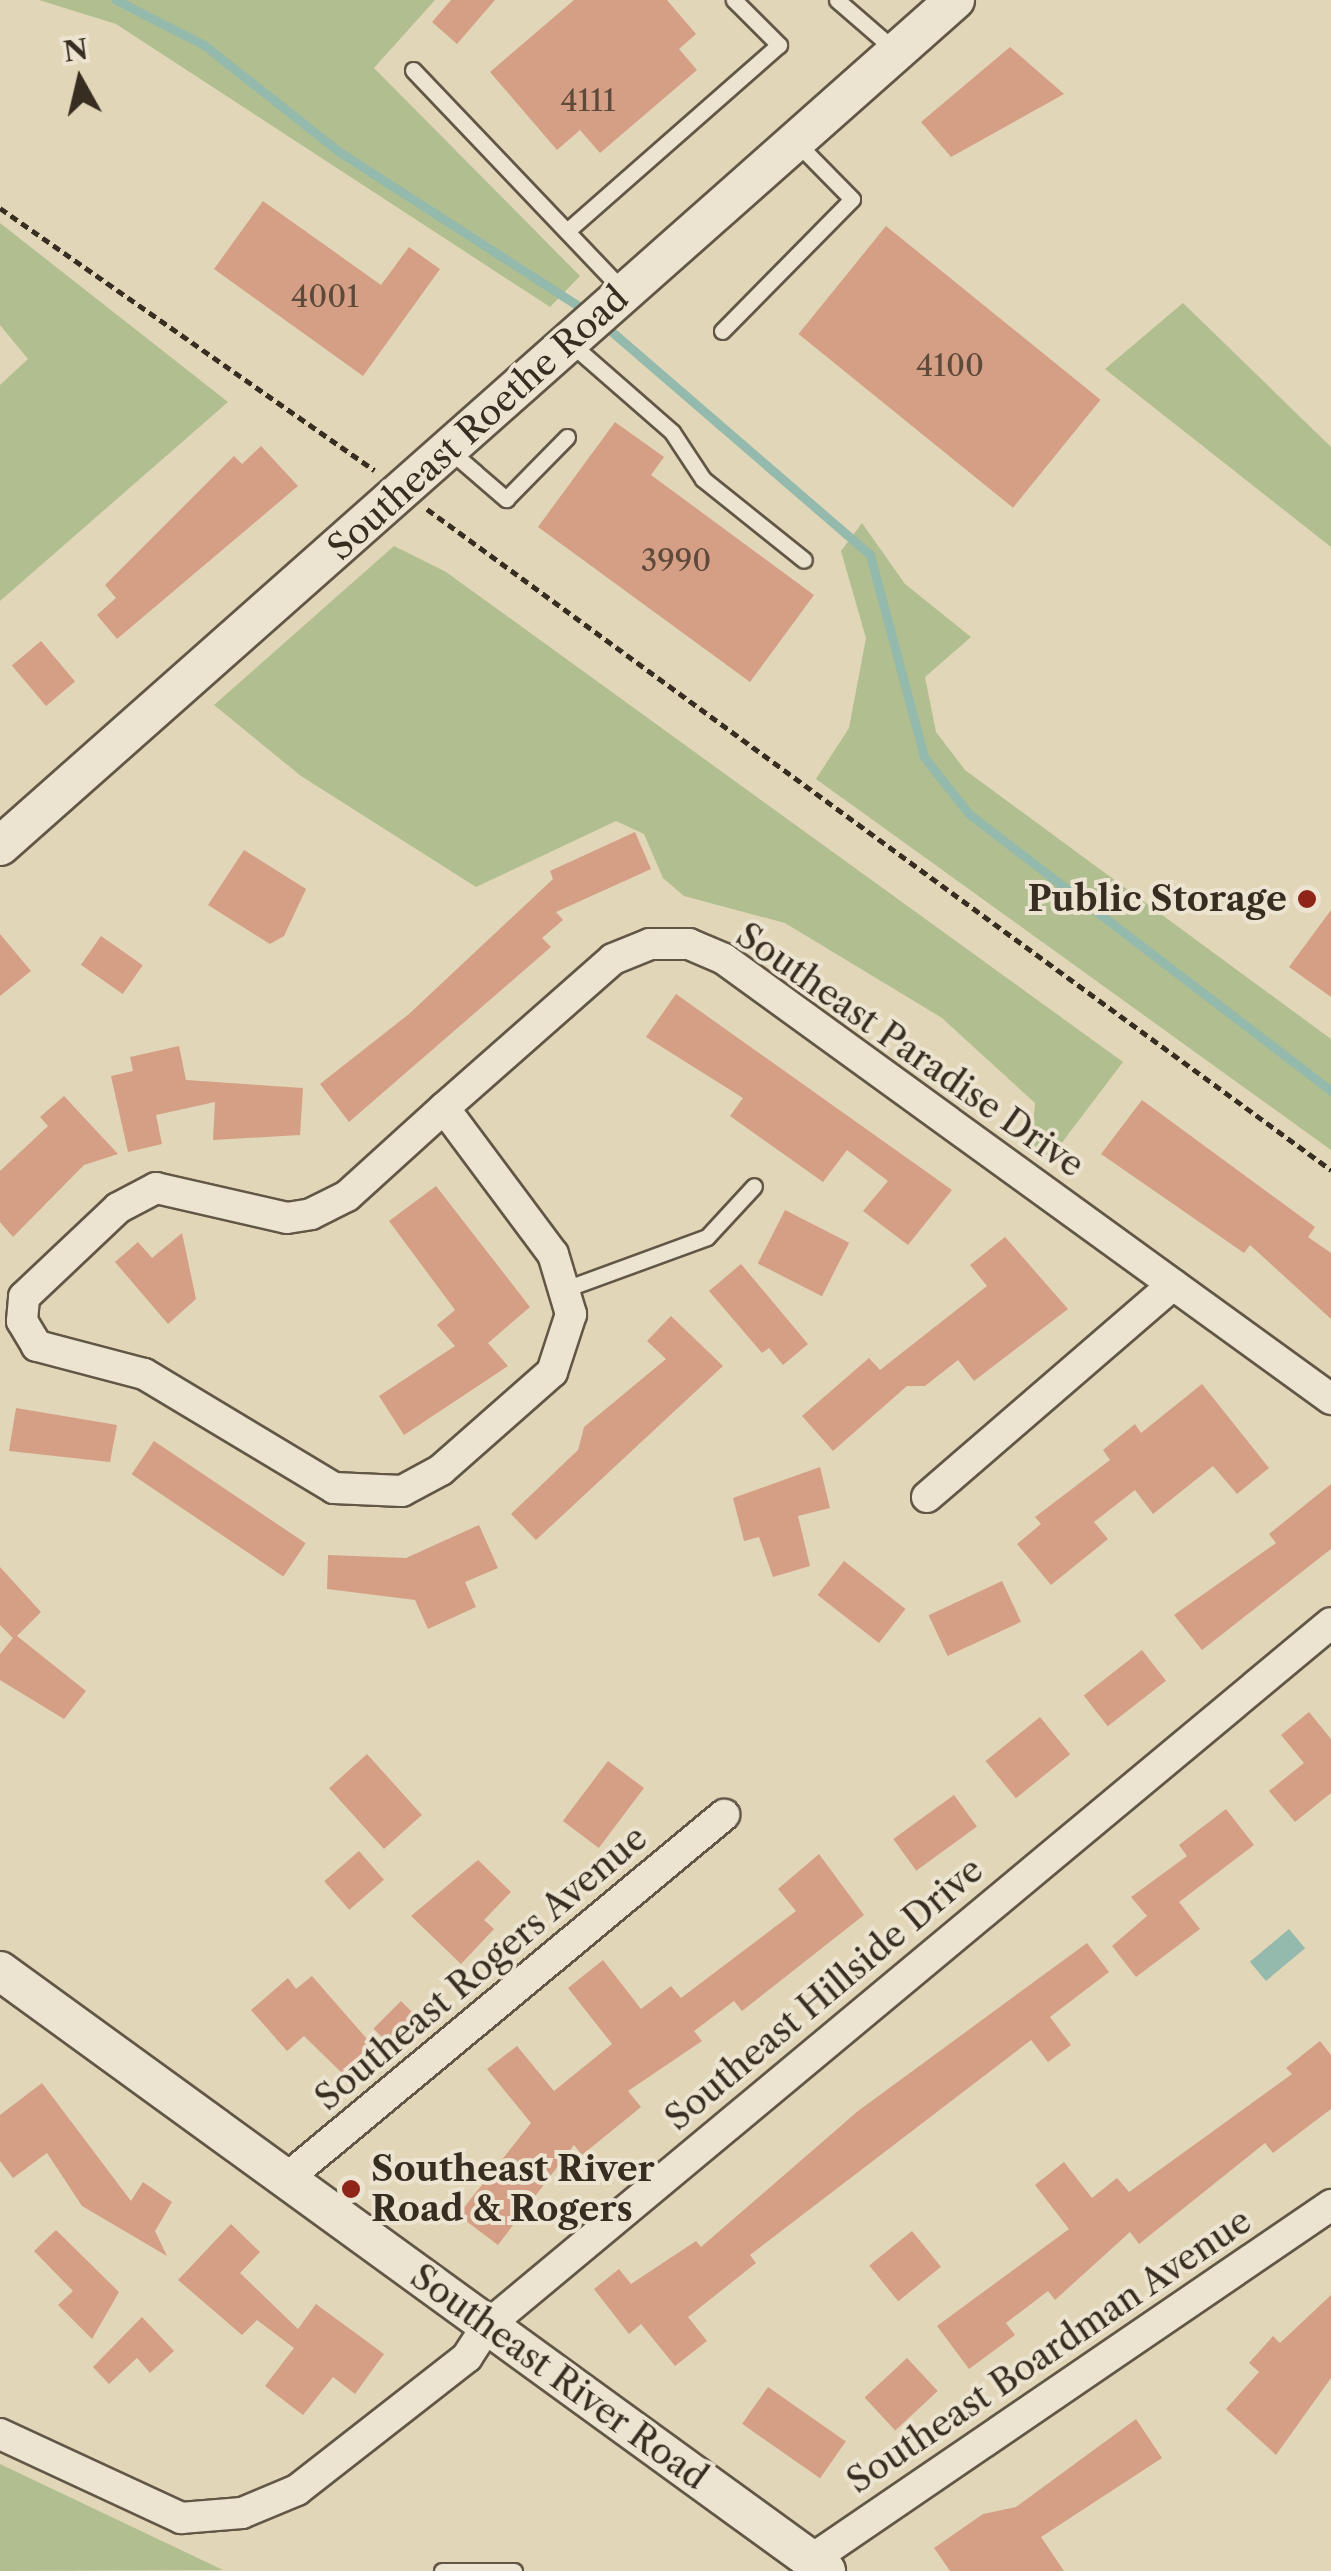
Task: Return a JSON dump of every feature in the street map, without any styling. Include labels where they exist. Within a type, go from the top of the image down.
[{"type":"street","name":"Southeast Roethe Road","points":[[0,846],[956,0]]},
{"type":"street","name":"Southeast Paradise Drive","points":[[568,1288],[566,1344],[552,1372],[441,1470],[402,1491],[358,1494],[144,1374],[38,1346],[22,1321],[24,1297],[118,1208],[156,1188],[287,1218],[311,1214],[347,1196],[613,959],[650,944],[689,944],[724,959],[1331,1399]]},
{"type":"street","points":[[444,1108],[568,1288]]},
{"type":"street","points":[[927,1496],[1173,1285]]},
{"type":"street","name":"Southeast Hillside Drive","points":[[0,2434],[158,2512],[242,2513],[297,2490],[467,2358],[487,2326],[1331,1623]]},
{"type":"street","name":"Southeast Rogers Avenue","points":[[286,2180],[724,1815]]},
{"type":"street","name":"Southeast River Road","points":[[0,1972],[811,2567]]},
{"type":"street","name":"Southeast Boardman Avenue","points":[[811,2567],[1331,2205]]},
{"type":"lane","points":[[567,231],[779,45],[734,0]]},
{"type":"lane","points":[[837,0],[897,52]]},
{"type":"lane","points":[[413,70],[625,292]]},
{"type":"lane","points":[[722,331],[852,199],[796,142]]},
{"type":"lane","points":[[569,342],[672,432],[703,480],[804,560]]},
{"type":"lane","points":[[448,449],[506,499],[567,437]]},
{"type":"lane","points":[[568,1288],[707,1237],[754,1186]]},
{"type":"lane","points":[[442,2571],[514,2571]]},
{"type":"path","points":[[0,208],[378,473]]},
{"type":"path","points":[[424,507],[1331,1170]]},
{"type":"green space","points":[[39,0],[435,0],[374,68],[580,276],[550,307],[116,24]]},
{"type":"green space","points":[[0,223],[228,402],[0,601],[0,385],[28,359],[0,325]]},
{"type":"green space","points":[[1183,303],[1331,447],[1331,547],[1105,369]]},
{"type":"green space","points":[[862,523],[905,584],[971,637],[925,677],[936,732],[965,770],[1331,1039],[1331,1150],[816,779],[849,728],[866,638],[841,551]]},
{"type":"green space","points":[[394,546],[446,572],[1123,1062],[1048,1161],[1031,1150],[1035,1103],[942,1018],[785,923],[684,896],[663,878],[644,834],[616,821],[476,887],[301,776],[214,705]]},
{"type":"green space","points":[[0,2464],[223,2570],[0,2571]]},
{"type":"water","points":[[1289,1929],[1305,1948],[1266,1981],[1250,1962]]},
{"type":"building","points":[[451,0],[495,0],[457,44],[432,22]]},
{"type":"building","points":[[574,0],[667,0],[696,34],[679,49],[697,70],[600,153],[580,130],[557,150],[490,72]]},
{"type":"building","points":[[1010,47],[1064,94],[951,157],[921,122]]},
{"type":"building","points":[[263,201],[381,285],[409,247],[440,269],[363,376],[214,269]]},
{"type":"building","points":[[886,226],[1100,400],[1013,508],[799,334]]},
{"type":"building","points":[[615,422],[664,457],[651,475],[814,595],[750,682],[538,527]]},
{"type":"building","points":[[261,446],[298,486],[117,639],[97,615],[116,598],[105,585],[234,456],[242,464]]},
{"type":"building","points":[[41,641],[75,682],[46,706],[12,665]]},
{"type":"building","points":[[635,832],[651,869],[556,912],[563,920],[542,938],[551,947],[349,1122],[320,1084],[409,1014],[553,879],[550,871]]},
{"type":"building","points":[[244,850],[306,889],[284,936],[270,944],[208,905]]},
{"type":"building","points":[[1331,910],[1331,997],[1289,967]]},
{"type":"building","points":[[0,934],[31,971],[0,996]]},
{"type":"building","points":[[101,936],[143,965],[123,994],[81,965]]},
{"type":"building","points":[[676,994],[952,1190],[908,1245],[863,1211],[888,1181],[847,1150],[823,1182],[730,1116],[743,1098],[646,1037]]},
{"type":"building","points":[[179,1046],[186,1080],[303,1088],[300,1135],[213,1140],[215,1102],[156,1115],[162,1144],[128,1152],[111,1076],[133,1071],[130,1057]]},
{"type":"building","points":[[64,1096],[118,1154],[84,1165],[13,1237],[0,1222],[0,1171],[48,1126],[40,1117]]},
{"type":"building","points":[[1142,1100],[1315,1227],[1308,1237],[1331,1253],[1331,1319],[1250,1245],[1244,1253],[1101,1154]]},
{"type":"building","points":[[436,1186],[530,1307],[488,1343],[508,1366],[404,1435],[379,1396],[455,1346],[437,1325],[455,1310],[389,1221]]},
{"type":"building","points":[[785,1210],[849,1243],[822,1296],[758,1263]]},
{"type":"building","points":[[182,1233],[196,1299],[168,1324],[115,1262],[138,1242],[152,1258]]},
{"type":"building","points":[[1005,1237],[1068,1309],[974,1381],[958,1360],[925,1386],[907,1386],[833,1451],[802,1416],[869,1358],[880,1370],[987,1286],[970,1265]]},
{"type":"building","points":[[741,1264],[808,1344],[783,1365],[769,1348],[762,1353],[709,1291]]},
{"type":"building","points":[[671,1316],[723,1366],[536,1540],[511,1514],[578,1450],[584,1427],[666,1359],[647,1341]]},
{"type":"building","points":[[1202,1384],[1269,1468],[1237,1494],[1213,1466],[1153,1514],[1135,1490],[1094,1522],[1108,1539],[1051,1585],[1017,1544],[1041,1524],[1035,1517],[1110,1460],[1103,1450],[1135,1424],[1141,1433]]},
{"type":"building","points":[[16,1408],[117,1425],[110,1462],[9,1451]]},
{"type":"building","points":[[154,1441],[306,1543],[283,1576],[132,1474]]},
{"type":"building","points":[[820,1467],[830,1508],[798,1516],[810,1566],[773,1577],[759,1537],[744,1541],[733,1498]]},
{"type":"building","points":[[1331,1484],[1331,1549],[1202,1650],[1174,1615],[1276,1543],[1269,1534]]},
{"type":"building","points":[[479,1525],[498,1568],[465,1582],[476,1607],[428,1629],[415,1600],[327,1589],[328,1555],[406,1558]]},
{"type":"building","points":[[844,1561],[905,1609],[879,1643],[818,1595]]},
{"type":"building","points":[[0,1567],[41,1612],[17,1636],[86,1691],[64,1719],[0,1680],[0,1654],[13,1638],[0,1625]]},
{"type":"building","points":[[1002,1581],[1021,1622],[948,1656],[929,1615]]},
{"type":"building","points":[[1142,1650],[1166,1681],[1108,1726],[1084,1696]]},
{"type":"building","points":[[1309,1712],[1331,1739],[1331,1793],[1295,1822],[1269,1791],[1304,1763],[1281,1735]]},
{"type":"building","points":[[1040,1717],[1070,1754],[1016,1798],[986,1761]]},
{"type":"building","points":[[367,1754],[422,1815],[384,1849],[329,1788]]},
{"type":"building","points":[[608,1761],[644,1788],[599,1848],[563,1821]]},
{"type":"building","points":[[954,1795],[977,1827],[916,1871],[893,1839]]},
{"type":"building","points":[[1226,1809],[1254,1845],[1179,1902],[1200,1929],[1136,1977],[1112,1946],[1147,1916],[1131,1897],[1187,1856],[1179,1845]]},
{"type":"building","points":[[359,1851],[384,1880],[349,1910],[324,1881]]},
{"type":"building","points":[[819,1854],[864,1915],[742,2011],[734,2001],[694,2031],[702,2041],[628,2091],[641,2107],[582,2155],[574,2145],[498,2245],[458,2215],[531,2123],[487,2069],[517,2046],[554,2091],[612,2044],[568,1988],[603,1960],[641,2009],[671,1986],[681,1998],[796,1911],[778,1889]]},
{"type":"building","points":[[478,1860],[511,1892],[484,1920],[494,1929],[461,1964],[411,1916]]},
{"type":"building","points":[[1087,1943],[1109,1972],[1050,2017],[1071,2045],[1048,2062],[1031,2040],[750,2255],[756,2263],[688,2317],[707,2341],[675,2366],[641,2324],[629,2334],[594,2289],[619,2269],[631,2284],[696,2241],[701,2247],[858,2111]]},
{"type":"building","points":[[312,1976],[374,2047],[345,2076],[304,2036],[287,2051],[251,2010],[288,1978],[296,1989]]},
{"type":"building","points":[[401,2001],[424,2024],[397,2052],[373,2029]]},
{"type":"building","points":[[1320,2041],[1331,2055],[1331,2109],[1273,2153],[1265,2143],[1139,2244],[1130,2232],[1055,2300],[1048,2291],[1006,2323],[1015,2335],[969,2369],[937,2326],[1069,2229],[1035,2185],[1064,2162],[1092,2198],[1117,2178],[1129,2192],[1292,2074],[1286,2068]]},
{"type":"building","points":[[42,2083],[131,2201],[143,2182],[172,2202],[155,2231],[167,2256],[82,2206],[47,2153],[13,2178],[0,2161],[0,2115]]},
{"type":"building","points":[[231,2224],[260,2252],[240,2273],[298,2329],[316,2304],[384,2354],[355,2394],[333,2377],[303,2415],[265,2386],[294,2348],[257,2320],[242,2335],[178,2280]]},
{"type":"building","points":[[56,2230],[119,2292],[92,2339],[58,2305],[73,2291],[34,2251]]},
{"type":"building","points":[[912,2231],[941,2267],[898,2301],[869,2266]]},
{"type":"building","points":[[1331,2295],[1331,2378],[1276,2455],[1226,2409],[1259,2372],[1249,2363],[1273,2336],[1280,2343]]},
{"type":"building","points":[[142,2317],[174,2351],[150,2373],[137,2358],[109,2384],[93,2367]]},
{"type":"building","points":[[907,2358],[938,2391],[895,2430],[865,2398]]},
{"type":"building","points":[[768,2387],[846,2441],[820,2478],[742,2424]]},
{"type":"building","points":[[1136,2419],[1162,2458],[1041,2537],[1064,2571],[950,2571],[934,2548],[983,2514],[1016,2507]]},
{"type":"waterway","points":[[116,0],[204,45],[338,151],[588,312]]},
{"type":"waterway","points":[[604,325],[870,555],[924,757],[969,814],[1331,1091]]},
{"type":"place","name":"Public Storage","points":[[1307,899]]},
{"type":"place","name":"Southeast River Road & Rogers","points":[[351,2189]]}]
